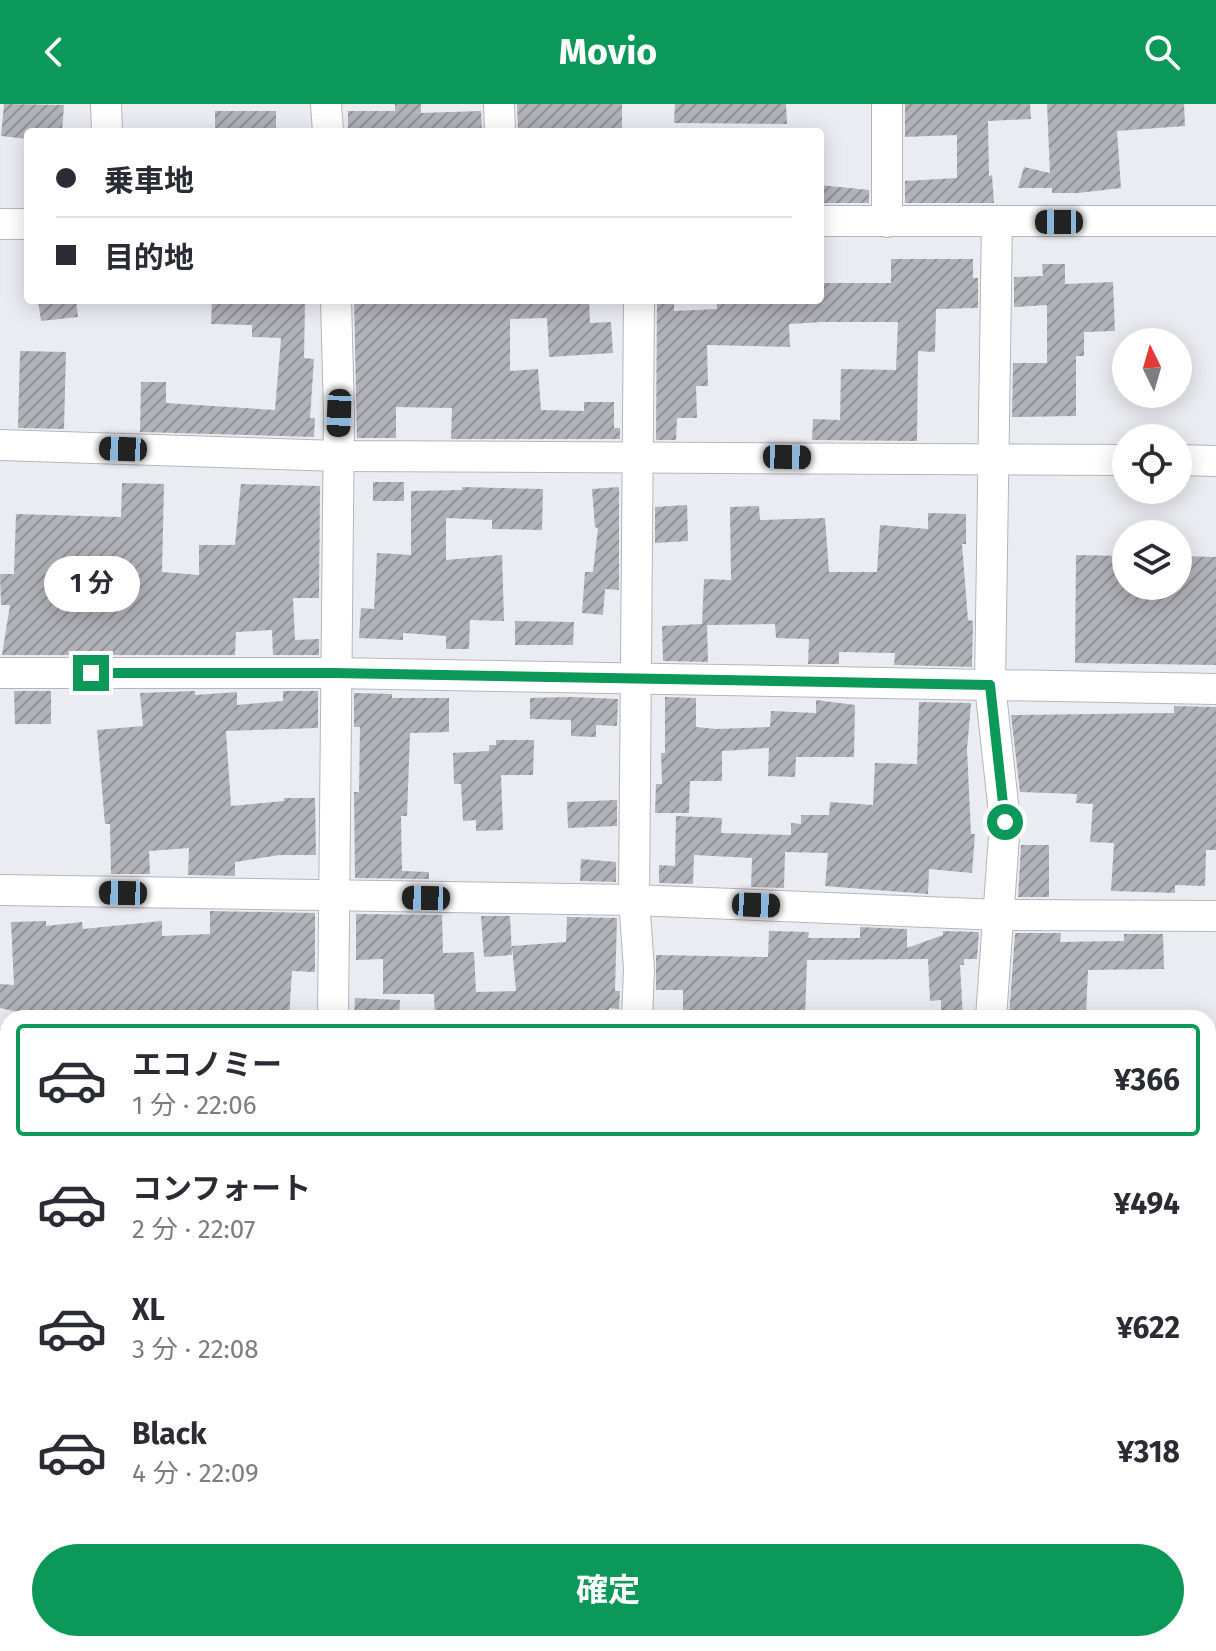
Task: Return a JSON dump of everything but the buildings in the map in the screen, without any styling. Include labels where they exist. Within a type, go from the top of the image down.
[{"type":"street","points":[[106,104],[107,128]]},
{"type":"street","points":[[326,104],[328,128]]},
{"type":"street","points":[[499,104],[500,128]]},
{"type":"street","points":[[887,104],[887,222]]},
{"type":"street","points":[[824,221],[1216,221]]},
{"type":"street","points":[[992,1010],[1001,915],[1005,822],[990,685],[997,222]]},
{"type":"street","points":[[0,224],[24,224]]},
{"type":"street","points":[[333,1010],[337,897],[334,673],[338,456],[336,304]]},
{"type":"street","points":[[637,1010],[639,969],[634,900],[639,304]]},
{"type":"street","points":[[0,445],[338,456],[1112,460]]},
{"type":"street","points":[[1192,460],[1216,461]]},
{"type":"street","points":[[0,673],[334,673],[1216,689]]},
{"type":"street","points":[[0,890],[634,900],[1001,915],[1216,916]]},
{"type":"route","points":[[91,673],[334,673],[990,685],[1005,822]]}]
